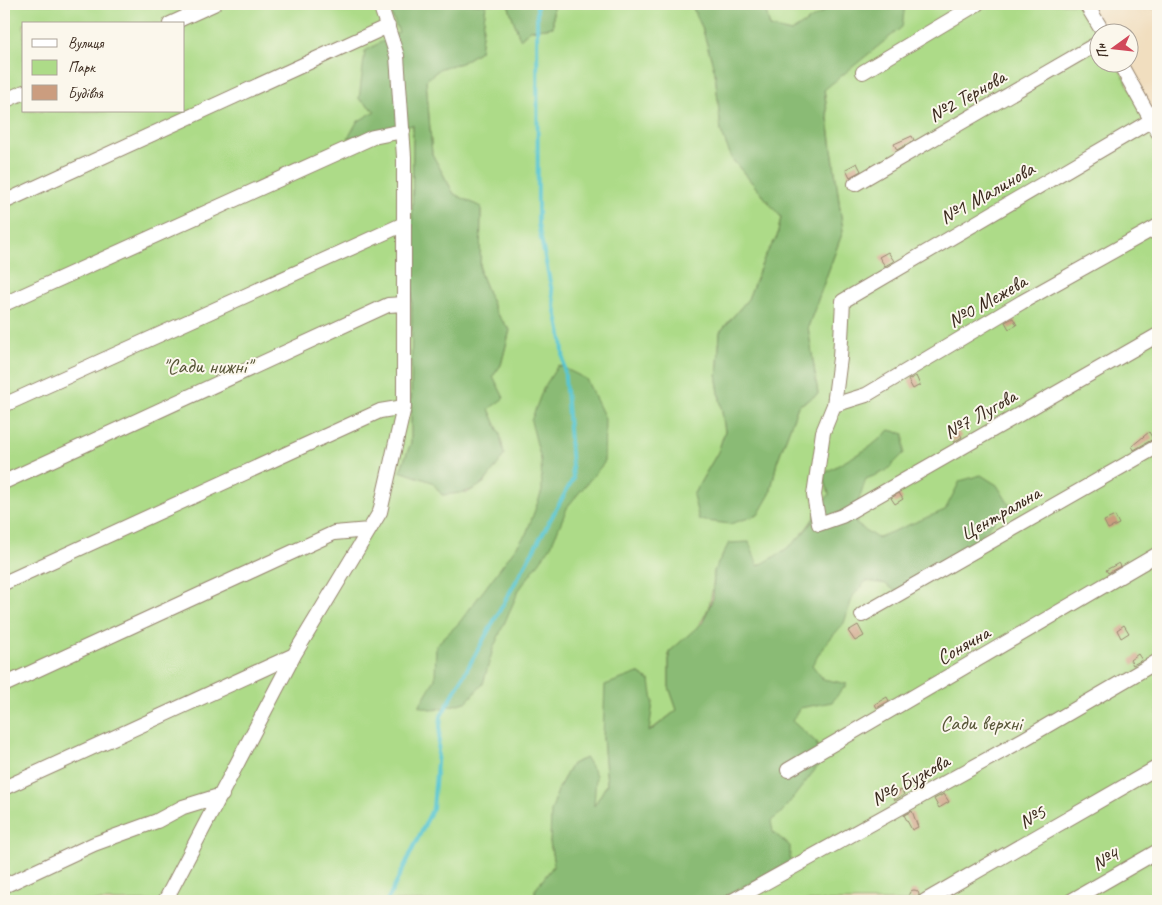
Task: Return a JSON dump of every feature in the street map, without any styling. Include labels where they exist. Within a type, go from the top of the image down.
[{"type":"street","points":[[174,22],[214,4]]},
{"type":"street","points":[[165,901],[294,655],[380,512],[404,407],[404,224],[403,130],[397,56],[380,4]]},
{"type":"street","points":[[863,72],[977,4]]},
{"type":"street","points":[[1086,4],[1096,22]]},
{"type":"street","points":[[4,202],[388,26]]},
{"type":"street","name":"№2 Тернова","points":[[855,184],[1090,48]]},
{"type":"street","points":[[1125,72],[1155,126]]},
{"type":"street","points":[[4,101],[22,93]]},
{"type":"street","name":"№1 Малинова","points":[[834,405],[840,358],[843,301],[1155,126]]},
{"type":"street","points":[[4,304],[373,137],[403,130]]},
{"type":"street","points":[[4,405],[404,224]]},
{"type":"street","name":"№0 Межева","points":[[834,405],[866,395],[1022,302],[1158,226]]},
{"type":"street","points":[[4,482],[388,305],[404,304]]},
{"type":"street","name":"№7 Лугова","points":[[834,405],[823,432],[814,495],[819,524],[842,516],[1158,335]]},
{"type":"street","points":[[4,584],[380,411],[404,407]]},
{"type":"street","name":"Центральна","points":[[862,615],[1158,446]]},
{"type":"street","points":[[4,685],[334,533],[369,530]]},
{"type":"street","name":"Сонячна","points":[[788,770],[1158,554]]},
{"type":"street","points":[[4,788],[294,655]]},
{"type":"street","name":"№6 Бузкова","points":[[732,901],[1024,739],[1158,661]]},
{"type":"street","name":"№5","points":[[925,901],[1158,767]]},
{"type":"street","points":[[4,886],[94,844],[157,821],[182,807],[222,795]]},
{"type":"street","name":"№4","points":[[1071,901],[1158,851]]},
{"type":"green space","points":[[4,4],[387,4],[399,32],[413,125],[411,443],[400,471],[467,493],[485,482],[504,455],[500,434],[489,409],[493,376],[501,365],[510,330],[496,313],[480,273],[481,208],[454,194],[432,154],[426,80],[441,68],[461,63],[480,51],[486,4],[508,4],[520,39],[530,30],[553,27],[553,4],[691,4],[702,27],[715,72],[721,131],[732,159],[781,217],[777,237],[765,256],[748,299],[720,332],[717,380],[725,431],[718,452],[693,495],[770,494],[777,462],[798,406],[818,394],[808,327],[843,231],[815,19],[791,32],[770,27],[764,4],[1083,4],[1093,22],[1090,22],[1090,72],[1121,72],[1158,139],[1158,901],[661,901],[800,708],[820,508],[794,543],[777,557],[756,566],[714,571],[711,598],[704,618],[681,643],[669,652],[669,687],[677,710],[648,732],[653,702],[605,714],[603,738],[607,784],[593,808],[586,758],[572,764],[559,787],[550,842],[554,865],[535,890],[536,901],[4,901]]},
{"type":"green space","points":[[387,4],[486,4],[480,51],[461,63],[441,68],[426,80],[432,154],[454,194],[481,207],[480,273],[496,313],[510,330],[501,365],[493,376],[504,398],[489,409],[500,434],[504,455],[480,486],[455,494],[442,495],[432,482],[400,471],[411,443],[413,125],[348,138],[357,122],[375,111],[359,99],[365,51],[399,32]]},
{"type":"green space","points":[[508,4],[553,4],[553,27],[530,30],[520,39]]},
{"type":"green space","points":[[691,4],[764,4],[770,27],[791,32],[835,4],[905,4],[902,27],[824,90],[843,231],[808,327],[818,394],[798,406],[777,462],[770,494],[758,515],[730,524],[699,520],[693,495],[718,452],[725,431],[717,380],[720,332],[748,299],[765,256],[777,237],[781,217],[732,159],[721,131],[715,72],[702,27]]},
{"type":"green space","points":[[1133,4],[1158,4],[1158,8],[1138,9]]},
{"type":"green space","points":[[558,365],[586,379],[605,418],[604,463],[568,506],[551,546],[519,590],[493,649],[483,684],[466,702],[434,710],[419,706],[435,679],[436,645],[459,623],[526,534],[542,491],[541,460],[531,421],[543,389]]},
{"type":"green space","points":[[890,430],[904,434],[904,453],[886,471],[866,479],[859,499],[856,524],[877,538],[945,510],[960,481],[981,475],[997,485],[1010,506],[973,543],[895,591],[886,584],[866,581],[853,596],[844,623],[824,646],[812,665],[823,679],[847,684],[832,702],[800,708],[792,721],[816,742],[822,761],[781,813],[771,821],[773,832],[790,846],[790,863],[715,901],[536,901],[535,890],[554,865],[550,842],[551,812],[559,787],[572,764],[586,758],[596,775],[594,806],[607,784],[603,738],[605,685],[638,673],[650,681],[653,702],[649,732],[677,710],[669,687],[669,652],[703,622],[713,598],[714,571],[729,543],[749,542],[758,566],[783,551],[807,528],[829,494],[823,474],[870,447]]},
{"type":"building","points":[[912,136],[914,140],[897,150],[894,144]]},
{"type":"building","points":[[857,163],[861,171],[850,177],[846,169]]},
{"type":"building","points":[[888,252],[894,261],[885,266],[879,257]]},
{"type":"building","points":[[1013,318],[1017,325],[1009,329],[1005,322]]},
{"type":"building","points":[[916,376],[920,385],[913,389],[908,380]]},
{"type":"building","points":[[958,431],[962,437],[954,442],[950,437]]},
{"type":"building","points":[[1149,432],[1153,439],[1134,450],[1132,446]]},
{"type":"building","points":[[899,493],[903,499],[895,504],[891,498]]},
{"type":"building","points":[[1115,516],[1119,524],[1108,529],[1104,521]]},
{"type":"building","points":[[1119,563],[1121,566],[1108,573],[1106,570]]},
{"type":"building","points":[[858,625],[864,636],[855,641],[848,631]]},
{"type":"building","points":[[1124,625],[1129,633],[1121,638],[1117,630]]},
{"type":"building","points":[[1138,654],[1142,660],[1133,665],[1130,660]]},
{"type":"building","points":[[887,697],[889,701],[877,708],[875,704]]},
{"type":"building","points":[[902,790],[904,795],[895,800],[892,794]]},
{"type":"building","points":[[944,794],[949,802],[939,808],[934,799]]},
{"type":"building","points":[[912,811],[918,827],[912,830],[904,815]]},
{"type":"building","points":[[912,890],[916,890],[919,895],[918,899],[912,900],[909,897],[909,893]]},
{"type":"waterway","points":[[387,901],[433,808],[441,716],[573,479],[562,340],[538,224],[537,4]]},
{"type":"park label","name":"\"Сади нижні\"","points":[[207,366]]},
{"type":"park label","name":"Сади верхні","points":[[981,723]]}]
